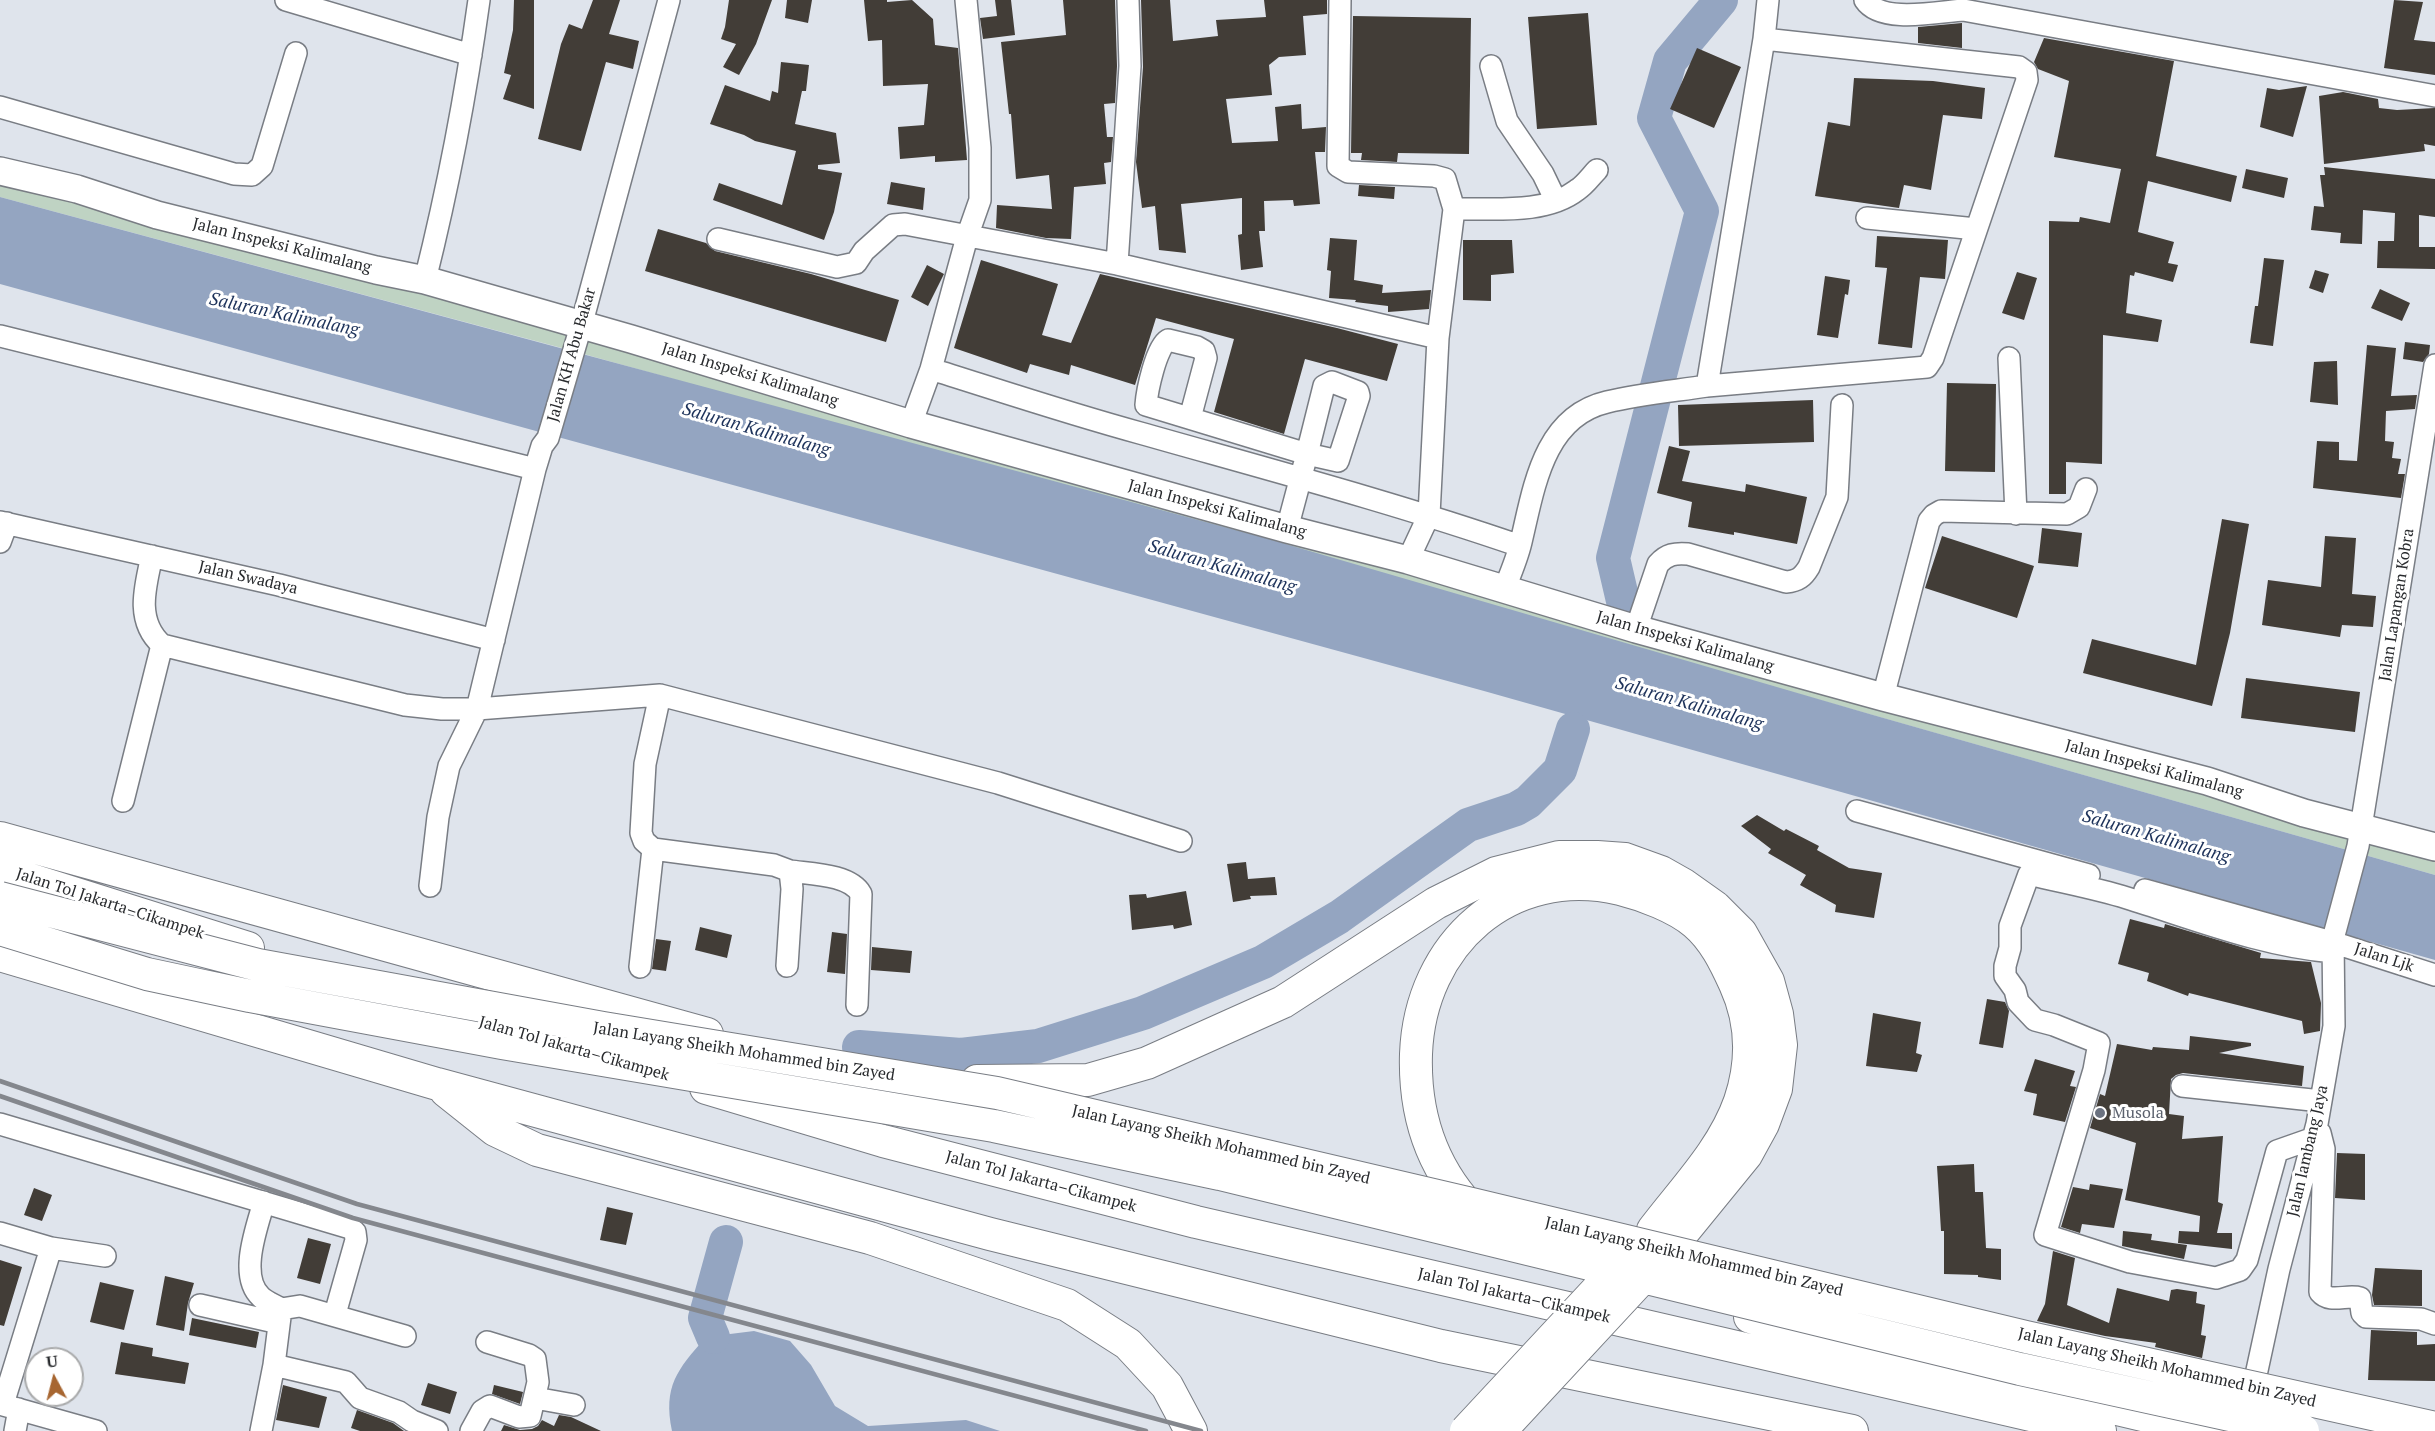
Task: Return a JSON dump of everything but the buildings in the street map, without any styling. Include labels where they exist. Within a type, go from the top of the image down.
[{"type":"highway","points":[[0,838],[775,1052],[823,1062],[930,1078],[1001,1083],[1088,1080],[1147,1063],[1283,1002],[1436,903],[1496,873],[1558,857],[1625,859],[1661,872],[1715,907],[1742,933],[1768,981],[1777,1014],[1781,1045],[1776,1089],[1763,1124],[1746,1155],[1466,1431]]},
{"type":"highway","name":"Jalan Tol Jakarta–Cikampek","points":[[0,870],[504,1028],[883,1141],[1196,1222],[2100,1431]]},
{"type":"highway","points":[[1500,1431],[1662,1238],[1725,1137],[1740,1100],[1748,1068],[1749,1029],[1738,992],[1721,954],[1695,923],[1647,896],[1604,885],[1563,884],[1536,889],[1505,902],[1475,921],[1449,950],[1429,984],[1417,1030],[1416,1070],[1419,1110],[1430,1147],[1460,1198],[1507,1239],[1539,1256],[1826,1340],[2210,1431]]},
{"type":"highway","name":"Jalan Layang Sheikh Mohammed bin Zayed","points":[[0,898],[168,943],[322,978],[997,1094],[1484,1207],[2038,1340],[2435,1428]]},
{"type":"highway","name":"Jalan Layang Sheikh Mohammed bin Zayed","points":[[0,929],[147,974],[250,996],[502,1043],[994,1126],[1220,1174],[2020,1369],[2303,1431]]},
{"type":"highway","points":[[0,955],[437,1084],[990,1234],[1429,1343],[1852,1431]]},
{"type":"highway","points":[[437,1084],[495,1130],[537,1150],[756,1210],[870,1238],[1067,1305],[1128,1344],[1167,1386],[1191,1431]]},
{"type":"main road","name":"Jalan Inspeksi Kalimalang","points":[[0,171],[77,189],[157,214],[241,236],[425,280],[540,314],[578,334],[631,339],[911,424],[1287,529],[1408,560],[1636,628],[1883,697],[2207,781],[2304,813],[2360,837],[2435,847]]},
{"type":"street","points":[[286,0],[471,55]]},
{"type":"street","points":[[425,280],[471,55],[479,0]]},
{"type":"street","name":"Jalan KH Abu Bakar","points":[[430,886],[438,817],[450,766],[477,709],[535,469],[548,438],[578,334],[669,0]]},
{"type":"street","points":[[911,424],[931,369],[982,187],[966,0]]},
{"type":"street","points":[[1117,264],[1130,66],[1128,0]]},
{"type":"street","points":[[1340,0],[1338,166],[1348,172],[1434,176],[1445,179],[1454,209],[1438,338],[1429,515],[1408,560]]},
{"type":"street","points":[[1707,386],[1764,39],[1768,0]]},
{"type":"street","points":[[1865,0],[1872,8],[1888,15],[1963,5],[2435,96]]},
{"type":"street","points":[[1504,590],[1520,546],[1535,483],[1552,439],[1575,416],[1605,402],[1641,396],[1707,386],[1927,367],[1932,358],[2027,80],[2026,72],[2019,67],[1764,39]]},
{"type":"street","points":[[0,107],[234,174],[252,175],[262,166],[296,53]]},
{"type":"street","points":[[1491,66],[1507,121],[1543,174],[1556,201]]},
{"type":"street","points":[[1454,209],[1532,207],[1556,201],[1577,191],[1597,170]]},
{"type":"street","points":[[1867,218],[1976,229]]},
{"type":"street","points":[[718,239],[837,267],[856,263],[864,251],[893,225],[905,224],[1117,264],[1438,338]]},
{"type":"street","points":[[0,336],[535,469]]},
{"type":"street","points":[[1139,433],[1147,394],[1163,343],[1175,341],[1204,351],[1206,358],[1190,418]]},
{"type":"street","points":[[2009,358],[2016,514]]},
{"type":"street","name":"Jalan Lapangan Kobra","points":[[2360,837],[2435,365]]},
{"type":"street","points":[[931,369],[1139,433],[1302,477],[1429,515],[1520,546]]},
{"type":"street","points":[[1146,405],[1307,454],[1287,529]]},
{"type":"street","points":[[1636,628],[1658,564],[1665,557],[1674,553],[1688,554],[1786,582],[1795,581],[1803,576],[1809,567],[1837,497],[1842,405]]},
{"type":"street","points":[[1883,697],[1929,521],[1934,515],[1941,511],[2067,514],[2079,507],[2086,489]]},
{"type":"street","name":"Jalan Swadaya","points":[[2,529],[152,556],[279,585],[494,640]]},
{"type":"street","points":[[152,556],[144,591],[144,615],[154,638],[162,645],[405,705],[442,709],[477,709],[660,695],[998,783],[1181,841]]},
{"type":"street","points":[[123,801],[162,645]]},
{"type":"street","points":[[660,695],[645,764],[641,833],[644,841],[653,849],[774,865],[790,871],[848,881],[861,894],[857,1005]]},
{"type":"street","points":[[1857,811],[2333,944]]},
{"type":"street","points":[[2333,944],[2360,837]]},
{"type":"street","points":[[640,967],[653,849]]},
{"type":"street","points":[[787,966],[792,889],[790,871]]},
{"type":"street","points":[[2333,944],[2286,945],[2200,922],[2124,897],[2029,874],[2010,926],[2010,948],[2005,976],[2015,990],[2018,1002],[2035,1020],[2099,1043],[2094,1070],[2045,1235],[2130,1262],[2216,1278],[2240,1270],[2247,1260],[2277,1151],[2315,1131],[2324,1149],[2320,1292],[2324,1297],[2330,1299],[2360,1298],[2362,1313],[2366,1317],[2421,1319],[2435,1324]]},
{"type":"street","name":"Jalan Ljk","points":[[2333,944],[2435,975]]},
{"type":"street","name":"Jalan lambang Jaya","points":[[2244,1431],[2278,1269],[2321,1101],[2334,1026],[2333,944]]},
{"type":"street","points":[[2182,1086],[2321,1101]]},
{"type":"street","points":[[0,1124],[345,1226],[355,1232],[356,1240],[335,1314]]},
{"type":"street","points":[[264,1202],[250,1251],[250,1270],[254,1288],[280,1316]]},
{"type":"street","points":[[0,1233],[51,1248],[105,1256]]},
{"type":"street","points":[[15,1431],[8,1406],[51,1248]]},
{"type":"street","points":[[200,1305],[280,1316],[300,1306],[335,1314],[405,1336]]},
{"type":"street","points":[[261,1431],[274,1365],[280,1316]]},
{"type":"street","points":[[471,1431],[477,1418],[486,1407],[496,1407],[519,1417],[530,1416],[538,1382],[535,1359],[529,1354],[487,1342]]},
{"type":"street","points":[[274,1365],[346,1383],[360,1398],[399,1412],[412,1421],[437,1431]]},
{"type":"street","points":[[535,1398],[574,1405]]},
{"type":"street","points":[[8,1406],[68,1427],[96,1431]]},
{"type":"green space","points":[[0,171],[540,314],[575,343],[631,339],[2304,813],[2358,846],[2420,842],[2435,847],[2435,875],[1795,693],[573,351],[0,197]]},
{"type":"water","name":"Saluran Kalimalang","points":[[0,197],[1265,538],[1873,715],[2435,875],[2435,960],[1484,691],[0,284]]},
{"type":"water","points":[[754,1331],[790,1341],[811,1365],[835,1406],[868,1426],[966,1420],[1000,1431],[672,1431],[669,1402],[671,1390],[687,1359],[706,1337]]},
{"type":"waterway","points":[[1623,601],[1613,558],[1702,211],[1654,118],[1670,61],[1721,0]]},
{"type":"waterway","points":[[859,1047],[961,1055],[1038,1046],[1143,1013],[1263,962],[1339,917],[1468,825],[1516,809],[1528,802],[1560,770],[1573,729]]},
{"type":"waterway","points":[[713,1337],[705,1318],[726,1242]]},
{"type":"railway","points":[[0,1081],[357,1204],[1201,1431]]},
{"type":"railway","points":[[0,1096],[353,1218],[1146,1431]]},
{"type":"place","name":"Musola","points":[[2100,1113]]}]
